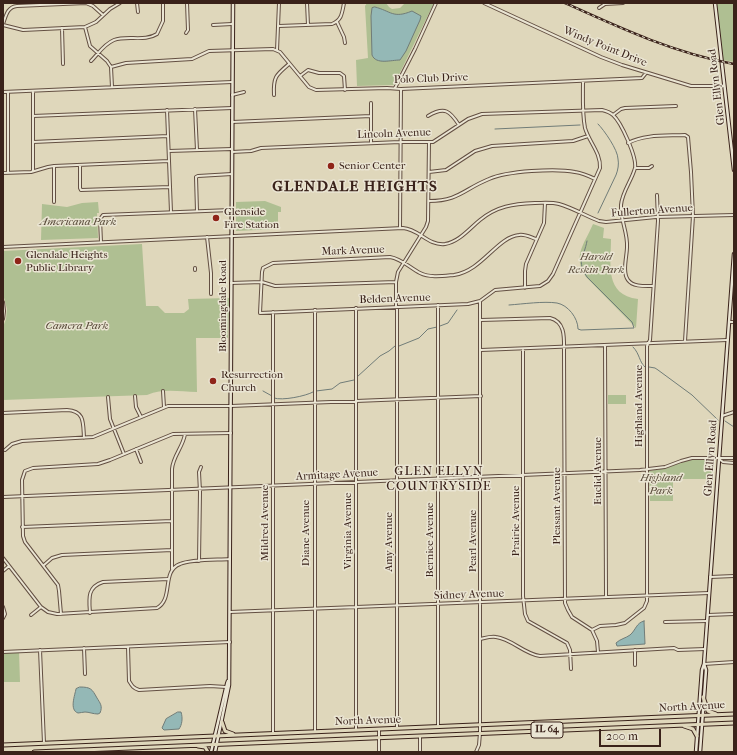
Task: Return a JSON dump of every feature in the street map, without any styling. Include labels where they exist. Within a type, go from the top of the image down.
[{"type":"main road","name":"Bloomingdale Road","points":[[210,752],[222,722],[229,690],[232,3]]},
{"type":"main road","name":"Glen Ellyn Road","points":[[715,3],[734,170]]},
{"type":"main road","name":"Glen Ellyn Road","points":[[696,752],[708,615],[734,254]]},
{"type":"main road","name":"Glen Ellyn Road","points":[[700,752],[706,670],[704,664]]},
{"type":"main road","name":"Bloomingdale Road","points":[[215,752],[217,744],[216,736],[228,681]]},
{"type":"main road","points":[[704,697],[705,706],[708,711],[712,713],[733,714]]},
{"type":"main road","name":"North Avenue","points":[[3,745],[733,714]]},
{"type":"main road","points":[[222,722],[225,731],[236,735]]},
{"type":"main road","name":"North Avenue","points":[[34,752],[734,723]]},
{"type":"main road","points":[[676,725],[690,727],[694,730],[697,736]]},
{"type":"main road","points":[[190,745],[205,747],[210,752]]},
{"type":"street","points":[[103,15],[93,6],[86,3],[17,6],[10,8],[3,25],[19,30],[85,27],[96,22],[112,7],[120,3]]},
{"type":"street","points":[[137,3],[138,12]]},
{"type":"street","points":[[91,61],[106,45],[113,40],[149,38],[157,34],[164,19],[163,3]]},
{"type":"street","points":[[186,33],[188,30],[187,3]]},
{"type":"street","points":[[111,67],[126,63],[192,59],[209,51],[277,50],[279,26],[278,3]]},
{"type":"street","points":[[307,3],[308,25]]},
{"type":"street","points":[[279,26],[327,24],[337,22],[342,16],[344,3]]},
{"type":"street","points":[[395,88],[416,49],[436,3]]},
{"type":"street","name":"Windy Point Drive","points":[[484,3],[601,57],[646,73],[691,86],[725,86]]},
{"type":"street","points":[[599,8],[605,4],[623,3]]},
{"type":"street","points":[[337,22],[344,37],[345,43]]},
{"type":"street","points":[[213,25],[232,24]]},
{"type":"street","points":[[85,27],[90,46],[107,61],[111,67],[112,87]]},
{"type":"street","points":[[62,28],[63,64]]},
{"type":"street","name":"Polo Club Drive","points":[[277,50],[312,89],[316,90],[401,89],[642,78],[646,73]]},
{"type":"street","points":[[274,95],[275,78],[289,64]]},
{"type":"street","points":[[300,76],[308,70],[319,73],[340,72],[344,76],[345,90]]},
{"type":"street","points":[[580,213],[599,172],[600,160],[588,136],[584,124],[583,81]]},
{"type":"street","points":[[3,92],[232,82]]},
{"type":"street","points":[[3,247],[400,228],[401,89]]},
{"type":"street","points":[[33,91],[33,171]]},
{"type":"street","points":[[8,92],[8,173]]},
{"type":"street","points":[[232,94],[244,92]]},
{"type":"street","points":[[371,103],[371,143]]},
{"type":"street","points":[[654,286],[634,284],[629,282],[626,276],[627,241],[621,208],[622,201],[632,176],[634,157],[613,115],[621,108],[676,106]]},
{"type":"street","points":[[33,116],[232,108]]},
{"type":"street","points":[[195,109],[197,150]]},
{"type":"street","name":"Lincoln Avenue","points":[[169,151],[251,151],[261,148],[400,142],[435,142],[472,117],[485,114],[598,109],[613,115]]},
{"type":"street","points":[[167,110],[171,212]]},
{"type":"street","points":[[428,116],[437,111],[445,111],[451,114],[459,125]]},
{"type":"street","points":[[232,122],[371,116]]},
{"type":"street","points":[[628,143],[637,138],[644,137],[685,135],[688,137],[692,172],[693,216],[685,341]]},
{"type":"street","points":[[33,142],[168,136]]},
{"type":"street","points":[[429,172],[446,170],[469,154],[492,146],[576,141],[588,136]]},
{"type":"street","name":"Amy Avenue","points":[[397,729],[396,282],[398,272],[403,262],[421,236],[428,221],[430,142]]},
{"type":"street","points":[[3,173],[33,171],[48,166],[169,161]]},
{"type":"street","points":[[80,165],[80,190],[170,187]]},
{"type":"street","points":[[54,166],[54,202]]},
{"type":"street","points":[[634,168],[649,168],[652,166]]},
{"type":"street","points":[[429,201],[453,198],[488,179],[509,174],[566,171],[585,174],[595,179]]},
{"type":"street","points":[[196,211],[196,177],[232,174]]},
{"type":"street","name":"Highland Avenue","points":[[648,595],[647,366],[654,286],[658,217],[657,195]]},
{"type":"street","points":[[525,288],[524,272],[544,223],[545,203]]},
{"type":"street","name":"Fullerton Avenue","points":[[400,228],[409,228],[436,243],[448,244],[458,239],[490,213],[514,204],[545,203],[563,205],[602,222],[658,217],[734,215]]},
{"type":"street","points":[[101,242],[101,216],[103,215],[232,210]]},
{"type":"street","name":"Belden Avenue","points":[[262,282],[260,312],[468,304],[480,301],[495,290],[540,286],[548,281],[553,274],[580,213]]},
{"type":"street","name":"Mark Avenue","points":[[262,282],[263,268],[277,262],[390,257],[403,262],[425,275],[452,275],[473,268],[513,236],[525,235],[536,240]]},
{"type":"street","points":[[207,237],[211,273],[211,294]]},
{"type":"street","points":[[231,283],[262,282],[275,286],[396,282]]},
{"type":"street","name":"Pearl Avenue","points":[[476,752],[479,745],[480,733],[480,301]]},
{"type":"street","points":[[3,302],[3,319]]},
{"type":"street","name":"Bernice Avenue","points":[[438,305],[438,727]]},
{"type":"street","name":"Virginia Avenue","points":[[356,308],[356,730]]},
{"type":"street","name":"Diane Avenue","points":[[314,732],[315,310]]},
{"type":"street","name":"Mildred Avenue","points":[[273,312],[273,734]]},
{"type":"street","name":"Pleasant Avenue","points":[[481,320],[554,319],[560,323],[563,328],[565,599],[572,617],[592,630]]},
{"type":"street","points":[[729,322],[734,322]]},
{"type":"street","points":[[481,350],[728,340]]},
{"type":"street","name":"Euclid Avenue","points":[[605,345],[606,597]]},
{"type":"street","name":"Prairie Avenue","points":[[523,349],[525,614],[528,621],[567,644],[570,655]]},
{"type":"street","points":[[163,391],[164,407]]},
{"type":"street","points":[[135,396],[136,407],[141,417]]},
{"type":"street","points":[[4,450],[19,441],[97,436],[164,407],[172,406],[231,406],[481,396]]},
{"type":"street","points":[[108,397],[109,416],[124,454]]},
{"type":"street","points":[[3,413],[74,411],[79,414],[83,421],[84,438]]},
{"type":"street","points":[[722,416],[734,412]]},
{"type":"street","points":[[3,558],[41,607],[50,613],[90,613],[157,608],[162,606],[172,570],[172,466],[182,445],[185,434]]},
{"type":"street","points":[[60,614],[58,587],[44,565],[25,542],[23,536],[23,475],[27,470],[34,467],[98,464],[171,435],[231,434]]},
{"type":"street","points":[[136,449],[141,462]]},
{"type":"street","name":"Armitage Avenue","points":[[3,497],[647,469],[665,467],[692,458],[734,458]]},
{"type":"street","name":"Armitage Avenue","points":[[719,459],[723,462],[734,463]]},
{"type":"street","points":[[200,561],[199,472],[201,467]]},
{"type":"street","points":[[22,527],[172,521]]},
{"type":"street","points":[[44,565],[52,558],[62,555],[172,550]]},
{"type":"street","points":[[172,570],[179,564],[188,562],[230,559]]},
{"type":"street","points":[[3,571],[9,566]]},
{"type":"street","points":[[710,577],[734,576]]},
{"type":"street","points":[[90,613],[90,592],[100,583],[169,579]]},
{"type":"street","name":"Sidney Avenue","points":[[230,612],[709,593]]},
{"type":"street","points":[[598,652],[597,641],[592,630],[597,627],[620,625],[628,621],[644,608],[648,595]]},
{"type":"street","points":[[31,615],[41,607]]},
{"type":"street","points":[[3,608],[5,614],[3,618]]},
{"type":"street","points":[[708,615],[734,614]]},
{"type":"street","points":[[665,622],[707,620]]},
{"type":"street","points":[[480,639],[499,637],[536,655],[570,655],[674,648],[678,650],[705,649]]},
{"type":"street","points":[[3,652],[230,642]]},
{"type":"street","points":[[128,646],[129,681],[132,687],[139,690],[210,686],[226,687]]},
{"type":"street","points":[[84,648],[85,674]]},
{"type":"street","points":[[40,650],[44,743]]},
{"type":"street","points":[[635,650],[635,665]]},
{"type":"street","points":[[570,655],[571,669]]},
{"type":"street","points":[[704,664],[734,662]]},
{"type":"street","points":[[379,730],[379,752]]},
{"type":"street","points":[[420,736],[420,752]]},
{"type":"green space","points":[[367,3],[386,3],[392,9],[400,8],[405,3],[434,3],[394,85],[357,86],[356,60],[368,58],[365,6]]},
{"type":"green space","points":[[715,3],[734,3],[734,62],[723,60]]},
{"type":"green space","points":[[265,201],[281,207],[281,212],[278,212],[278,229],[236,231],[236,202]]},
{"type":"green space","name":"Americana Park","points":[[98,202],[98,238],[41,240],[42,204],[67,207],[82,203]]},
{"type":"green space","name":"Harold Reskin Park","points":[[593,224],[604,228],[603,238],[611,239],[611,268],[615,285],[619,291],[627,296],[638,299],[636,328],[586,277],[582,270],[580,263],[581,250]]},
{"type":"green space","name":"Camera Park","points":[[142,244],[146,306],[158,306],[165,313],[184,313],[189,309],[188,299],[229,298],[228,338],[196,338],[197,392],[166,391],[147,395],[3,400],[3,327],[7,309],[3,294],[3,251]]},
{"type":"green space","points":[[608,395],[626,395],[626,404],[608,404]]},
{"type":"green space","name":"Highland Park","points":[[697,459],[713,460],[712,479],[673,479],[673,501],[650,501],[649,471],[667,468],[684,461]]},
{"type":"green space","points":[[19,651],[20,682],[3,682],[3,652]]},
{"type":"water","points":[[375,7],[392,14],[412,11],[421,16],[406,51],[400,60],[380,61],[372,55],[371,16],[372,8]]},
{"type":"water","points":[[644,621],[645,644],[617,646],[616,643],[619,640],[630,635],[639,623]]},
{"type":"water","points":[[80,687],[87,687],[92,691],[101,705],[100,713],[78,713],[75,711],[73,706],[74,698],[76,689]]},
{"type":"water","points":[[178,712],[181,712],[182,717],[179,729],[164,730],[162,728],[166,719]]},
{"type":"waterway","points":[[598,124],[607,135],[613,146],[617,155],[618,163],[616,175],[598,213]]},
{"type":"waterway","points":[[495,129],[580,125]]},
{"type":"waterway","points":[[509,305],[546,302],[561,304],[572,313],[578,325],[578,329],[581,330],[634,328],[632,322],[587,277],[581,263],[587,241]]},
{"type":"waterway","points":[[440,326],[448,323],[457,310]]},
{"type":"waterway","points":[[399,346],[419,338],[428,329],[437,327]]},
{"type":"waterway","points":[[357,377],[380,356],[395,346]]},
{"type":"waterway","points":[[633,347],[645,367]]},
{"type":"waterway","points":[[649,367],[655,368],[692,395],[718,420]]},
{"type":"waterway","points":[[316,391],[332,389],[340,383],[354,380]]},
{"type":"waterway","points":[[263,391],[272,396]]},
{"type":"waterway","points":[[274,398],[294,398],[313,392]]},
{"type":"waterway","points":[[725,421],[734,427]]},
{"type":"railway","points":[[565,3],[648,39],[690,53],[734,64]]},
{"type":"place","name":"Senior Center","points":[[331,166]]},
{"type":"place","name":"Glenside Fire Station","points":[[216,218]]},
{"type":"place","name":"Glendale Heights Public Library","points":[[18,261]]},
{"type":"place","name":"Resurrection Church","points":[[213,381]]},
{"type":"district","name":"GLENDALE HEIGHTS","points":[[355,187]]},
{"type":"district","name":"GLEN ELLYN COUNTRYSIDE","points":[[439,480]]}]
